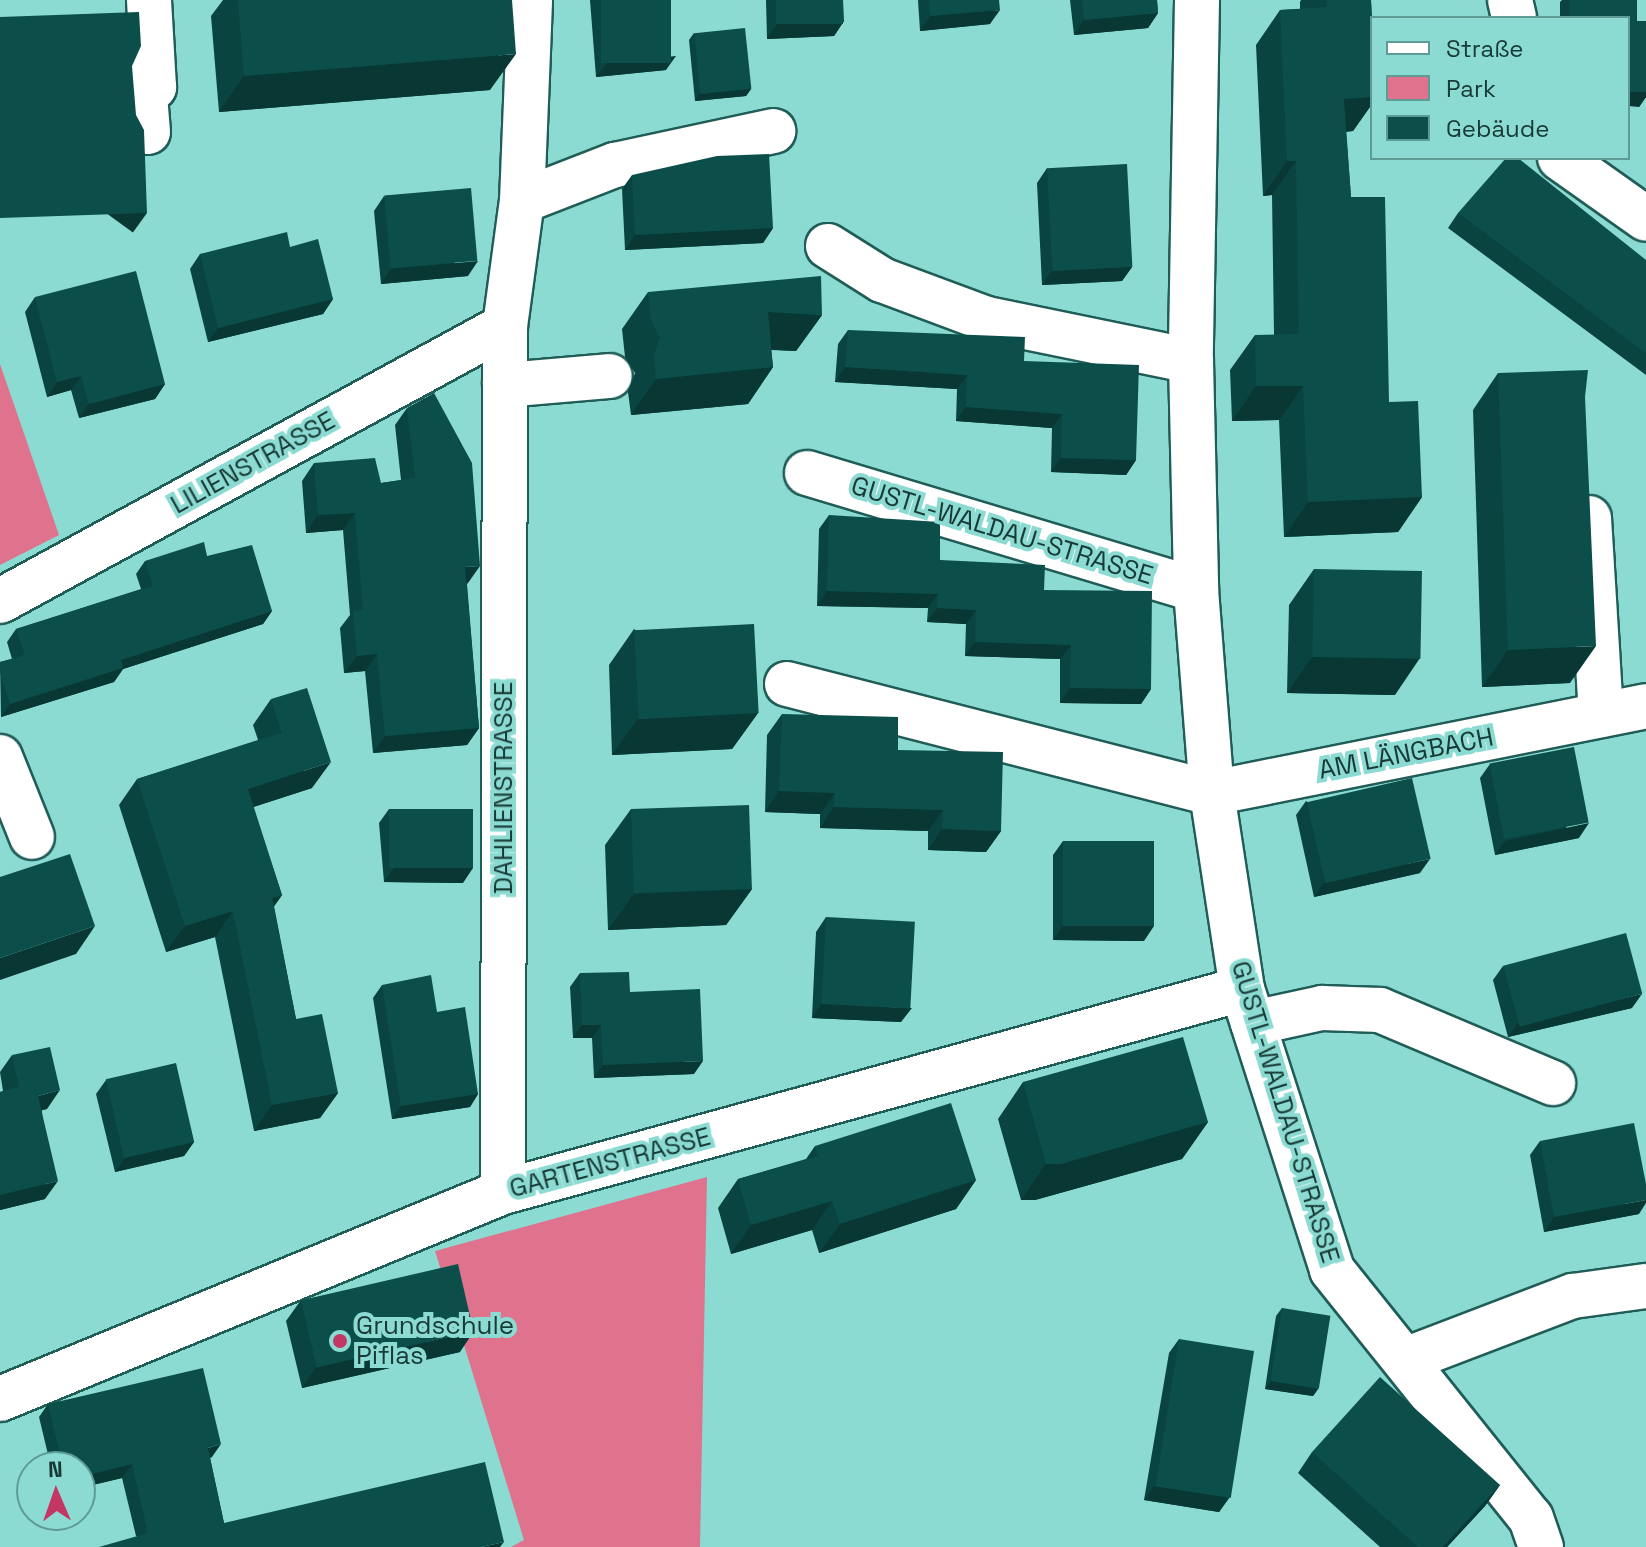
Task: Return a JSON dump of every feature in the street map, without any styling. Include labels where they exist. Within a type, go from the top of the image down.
[{"type":"street","points":[[148,132],[144,83],[154,87],[149,0]]},
{"type":"street","name":"DAHLIENSTRASSE","points":[[503,1192],[505,326],[522,201],[530,0]]},
{"type":"street","name":"GUSTL-WALDAU-STRASSE","points":[[1197,0],[1191,361],[1196,590],[1212,793],[1247,1006],[1332,1270],[1531,1518],[1541,1547]]},
{"type":"street","points":[[522,201],[615,165],[773,131]]},
{"type":"street","points":[[1563,160],[1646,219]]},
{"type":"street","points":[[828,246],[882,280],[987,319],[1191,361]]},
{"type":"street","name":"LILIENSTRASSE","points":[[0,601],[505,326]]},
{"type":"street","points":[[505,385],[610,376]]},
{"type":"street","name":"GUSTL-WALDAU-STRASSE","points":[[807,473],[1196,590]]},
{"type":"street","points":[[1587,479],[1601,715]]},
{"type":"street","points":[[787,684],[1212,793]]},
{"type":"street","name":"AM LÄNGBACH","points":[[1212,793],[1646,706]]},
{"type":"street","points":[[0,757],[32,837]]},
{"type":"street","name":"GARTENSTRASSE","points":[[0,1399],[503,1192],[1247,1006],[1380,1010],[1553,1083]]},
{"type":"street","points":[[1405,1360],[1573,1296],[1646,1286]]},
{"type":"green space","points":[[0,364],[59,535],[0,565]]},
{"type":"green space","points":[[707,1177],[700,1547],[511,1547],[524,1540],[435,1251]]},
{"type":"building","points":[[238,0],[512,0],[516,54],[244,76]]},
{"type":"building","points":[[601,0],[671,0],[671,63],[601,63]]},
{"type":"building","points":[[776,0],[843,0],[843,24],[776,24]]},
{"type":"building","points":[[929,0],[999,0],[1000,10],[930,16]]},
{"type":"building","points":[[1082,0],[1157,0],[1158,13],[1084,20]]},
{"type":"building","points":[[1326,0],[1371,0],[1370,97],[1344,99],[1351,197],[1385,197],[1389,402],[1418,401],[1422,497],[1308,502],[1303,386],[1256,386],[1255,335],[1299,334],[1296,161],[1287,161],[1280,10],[1327,7]]},
{"type":"building","points":[[1570,0],[1637,0],[1637,21],[1646,21],[1646,92],[1630,92],[1630,16],[1570,16]]},
{"type":"building","points":[[139,12],[141,46],[132,66],[136,115],[144,130],[147,213],[0,218],[0,17]]},
{"type":"building","points":[[745,28],[751,89],[701,94],[694,33]]},
{"type":"building","points":[[769,154],[773,228],[635,235],[632,175],[717,156]]},
{"type":"building","points":[[1504,160],[1521,160],[1646,260],[1646,353],[1458,213]]},
{"type":"building","points":[[1127,164],[1132,267],[1053,271],[1047,168]]},
{"type":"building","points":[[471,188],[477,261],[391,268],[384,196]]},
{"type":"building","points":[[287,232],[290,247],[318,239],[333,299],[218,328],[200,254]]},
{"type":"building","points":[[136,271],[165,384],[89,404],[81,376],[57,382],[35,297]]},
{"type":"building","points":[[821,276],[822,315],[768,312],[773,367],[656,379],[654,355],[660,337],[651,321],[648,292]]},
{"type":"building","points":[[848,330],[1025,337],[1024,361],[1139,365],[1136,460],[1061,458],[1062,414],[966,407],[967,375],[845,367]]},
{"type":"building","points":[[1588,370],[1585,397],[1596,646],[1508,650],[1498,373]]},
{"type":"building","points":[[434,393],[472,463],[480,566],[465,567],[479,728],[385,736],[377,654],[357,656],[353,611],[363,610],[355,513],[318,515],[314,463],[375,458],[381,483],[415,478],[407,408]]},
{"type":"building","points":[[829,515],[940,522],[940,560],[1045,565],[1044,590],[1152,591],[1151,689],[1070,688],[1071,645],[975,642],[976,610],[937,608],[938,594],[827,591]]},
{"type":"building","points":[[204,542],[207,556],[252,545],[272,611],[121,660],[123,668],[10,704],[0,662],[25,655],[16,629],[153,586],[145,561]]},
{"type":"building","points":[[1314,569],[1422,571],[1420,659],[1312,657]]},
{"type":"building","points":[[754,624],[759,713],[639,719],[634,630]]},
{"type":"building","points":[[307,688],[331,762],[248,789],[282,895],[272,898],[296,1019],[322,1014],[338,1093],[272,1105],[233,911],[185,926],[137,779],[282,733],[271,699]]},
{"type":"building","points":[[782,714],[898,717],[898,750],[1003,752],[1001,831],[942,829],[943,810],[834,807],[835,793],[779,791]]},
{"type":"building","points":[[1574,747],[1589,823],[1504,839],[1490,763]]},
{"type":"building","points":[[1412,778],[1431,859],[1325,883],[1307,802]]},
{"type":"building","points":[[749,805],[752,889],[634,893],[631,809]]},
{"type":"building","points":[[389,809],[473,809],[473,868],[389,868]]},
{"type":"building","points":[[1063,841],[1154,841],[1154,926],[1063,926]]},
{"type":"building","points":[[70,854],[95,926],[0,958],[0,877]]},
{"type":"building","points":[[826,917],[915,922],[910,1009],[821,1004]]},
{"type":"building","points":[[1626,933],[1642,994],[1520,1027],[1503,966]]},
{"type":"building","points":[[629,972],[630,992],[700,989],[703,1061],[603,1065],[601,1025],[582,1025],[580,973]]},
{"type":"building","points":[[431,975],[437,1012],[465,1007],[478,1094],[401,1106],[382,985]]},
{"type":"building","points":[[1183,1037],[1208,1122],[1061,1164],[1046,1164],[1023,1082]]},
{"type":"building","points":[[50,1047],[60,1090],[38,1096],[58,1181],[0,1195],[0,1092],[19,1087],[12,1055]]},
{"type":"building","points":[[176,1063],[194,1142],[124,1158],[106,1079]]},
{"type":"building","points":[[951,1103],[976,1180],[840,1224],[832,1201],[751,1225],[738,1179],[819,1156],[815,1146]]},
{"type":"building","points":[[1634,1123],[1646,1184],[1646,1200],[1554,1217],[1540,1141]]},
{"type":"building","points":[[458,1264],[474,1331],[317,1367],[301,1300]]},
{"type":"building","points":[[1282,1308],[1330,1316],[1319,1389],[1270,1381]]},
{"type":"building","points":[[1179,1339],[1254,1351],[1231,1498],[1156,1486]]},
{"type":"building","points":[[203,1368],[221,1444],[208,1448],[224,1523],[485,1462],[504,1542],[481,1547],[99,1547],[148,1533],[132,1464],[96,1473],[96,1451],[59,1451],[48,1404]]},
{"type":"building","points":[[1380,1377],[1500,1485],[1443,1547],[1418,1547],[1312,1452]]},
{"type":"place","name":"Grundschule Piflas","points":[[340,1341]]}]
